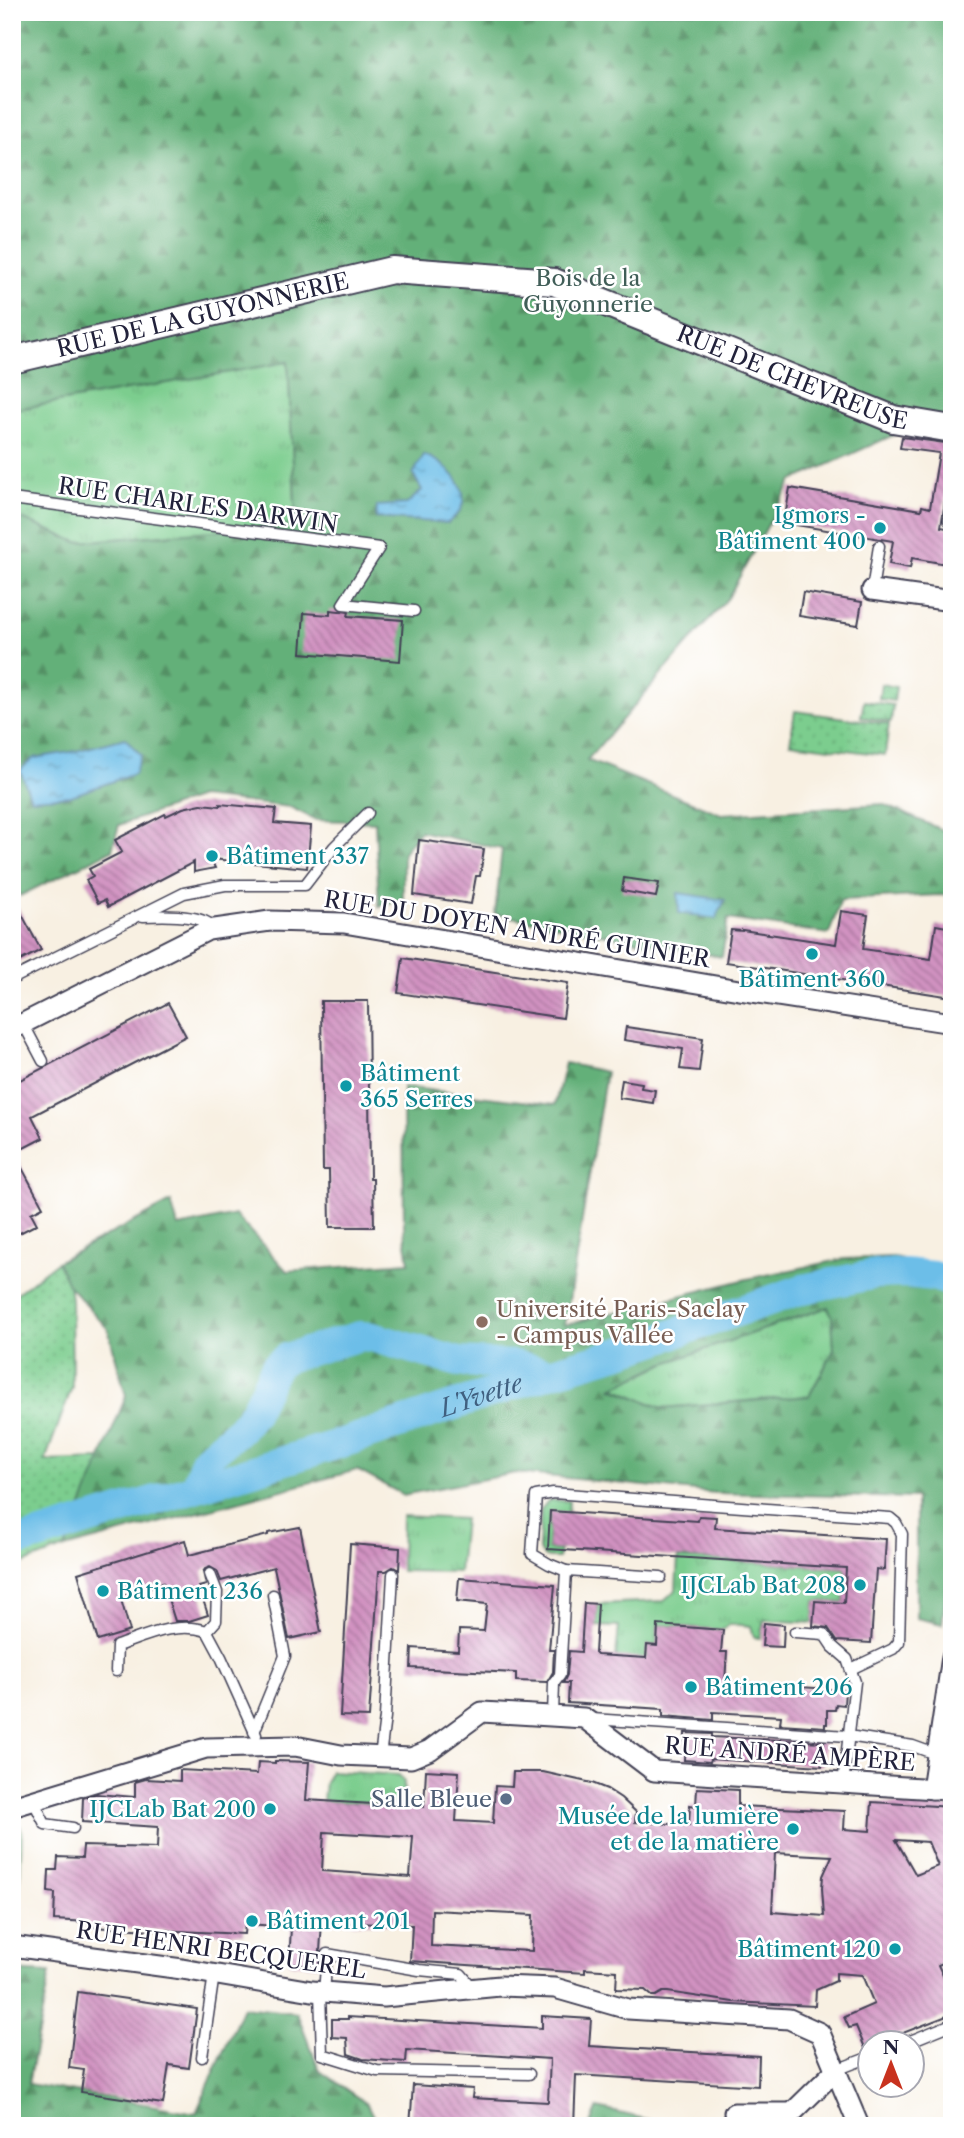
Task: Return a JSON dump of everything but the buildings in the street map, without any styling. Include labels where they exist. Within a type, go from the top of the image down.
[{"type":"street","name":"RUE DE LA GUYONNERIE","points":[[12,360],[392,270]]},
{"type":"street","name":"RUE DE CHEVREUSE","points":[[392,270],[554,282],[893,419],[952,429]]},
{"type":"street","points":[[872,590],[952,601]]},
{"type":"street","name":"RUE DU DOYEN ANDRÉ GUINIER","points":[[18,1026],[208,930],[270,921],[344,923],[952,1023]]},
{"type":"street","points":[[942,1790],[938,1755],[952,1657]]},
{"type":"street","points":[[12,1807],[205,1748],[259,1739],[341,1755],[411,1758],[430,1751],[482,1712],[584,1718]]},
{"type":"street","name":"RUE ANDRÉ AMPÈRE","points":[[584,1718],[654,1770],[942,1790]]},
{"type":"street","name":"RUE HENRI BECQUEREL","points":[[12,1946],[214,1973],[322,1992],[384,1997],[500,1986],[555,1988],[628,2010],[789,2019],[820,2033],[859,2126]]},
{"type":"street","points":[[734,2113],[792,2113],[836,2070]]},
{"type":"lane","name":"RUE CHARLES DARWIN","points":[[12,499],[379,548],[343,604],[414,611]]},
{"type":"lane","points":[[872,590],[879,546]]},
{"type":"lane","points":[[12,979],[184,893],[225,885],[305,885],[334,847],[368,813]]},
{"type":"lane","points":[[137,917],[163,915],[202,919],[208,923],[208,930]]},
{"type":"lane","points":[[18,1026],[43,1061]]},
{"type":"lane","points":[[661,1577],[566,1571],[532,1554],[536,1496],[553,1493],[890,1518],[902,1534],[899,1642],[893,1648],[851,1669]]},
{"type":"lane","points":[[553,1716],[554,1683],[560,1675],[566,1571]]},
{"type":"lane","points":[[207,1631],[216,1622],[217,1592],[210,1574]]},
{"type":"lane","points":[[379,1758],[385,1717],[393,1574]]},
{"type":"lane","points":[[259,1739],[285,1656],[273,1595]]},
{"type":"lane","points":[[116,1671],[117,1646],[163,1630],[192,1627],[207,1631],[222,1657],[259,1739]]},
{"type":"lane","points":[[795,1632],[824,1634],[832,1646],[847,1659],[851,1669],[855,1682],[843,1784]]},
{"type":"lane","points":[[584,1718],[848,1736],[913,1746],[938,1755]]},
{"type":"lane","points":[[33,1800],[45,1824],[73,1828]]},
{"type":"lane","points":[[474,1989],[461,1974],[419,1970],[327,1954],[322,1992],[322,2054],[377,2071],[529,2074]]},
{"type":"lane","points":[[202,2057],[214,1973]]},
{"type":"lane","points":[[926,2034],[952,2024]]},
{"type":"lane","points":[[836,2070],[856,2062]]},
{"type":"green space","name":"Bois de la Guyonnerie","points":[[12,12],[952,12],[952,425],[920,423],[792,481],[728,598],[587,760],[721,814],[883,804],[942,830],[952,830],[952,896],[841,900],[829,934],[728,919],[722,957],[495,914],[502,849],[420,831],[403,852],[403,899],[379,907],[375,822],[316,820],[290,807],[200,797],[119,825],[112,850],[20,896],[12,881],[12,515],[77,542],[296,524],[288,362],[12,410]]},
{"type":"green space","points":[[288,361],[296,525],[77,542],[12,515],[12,410]]},
{"type":"green space","points":[[881,684],[896,687],[894,701],[879,699]]},
{"type":"green space","points":[[864,701],[893,705],[891,722],[861,717]]},
{"type":"green space","points":[[795,711],[889,724],[885,755],[790,743]]},
{"type":"green space","points":[[565,1063],[606,1072],[565,1325],[747,1279],[844,1259],[893,1257],[952,1269],[952,1548],[942,1624],[916,1618],[916,1498],[715,1493],[516,1473],[403,1495],[357,1470],[65,1548],[126,1396],[108,1329],[69,1286],[57,1262],[171,1202],[178,1227],[235,1215],[287,1271],[409,1262],[404,1230],[403,1087],[555,1105]],"holes":[[[828,1307],[832,1316],[834,1350],[809,1396],[662,1408],[612,1388],[663,1364]]]},
{"type":"green space","points":[[57,1262],[69,1286],[71,1299],[72,1387],[45,1461],[101,1459],[65,1548],[12,1568],[12,1297]]},
{"type":"green space","points":[[828,1307],[832,1316],[834,1350],[809,1396],[662,1408],[612,1387],[663,1364]]},
{"type":"green space","points":[[549,1500],[569,1501],[568,1513],[550,1512],[548,1549],[560,1550],[558,1558],[544,1556],[539,1550],[541,1509]]},
{"type":"green space","points":[[402,1516],[464,1519],[459,1572],[401,1571]]},
{"type":"green space","points":[[678,1558],[846,1568],[844,1603],[815,1601],[814,1623],[764,1620],[760,1638],[754,1637],[751,1626],[730,1624],[723,1630],[658,1625],[657,1646],[648,1645],[645,1671],[616,1656],[619,1627],[596,1626],[598,1604],[663,1601],[676,1590]]},
{"type":"green space","points":[[331,1771],[399,1775],[404,1782],[403,1805],[323,1801],[325,1782]]},
{"type":"green space","points":[[12,1818],[22,1831],[18,1922],[12,1929]]},
{"type":"green space","points":[[12,1971],[50,1973],[28,2084],[196,2113],[243,2007],[297,2013],[320,2071],[367,2104],[378,2126],[12,2126]]},
{"type":"green space","points":[[598,2108],[674,2126],[590,2126]]},
{"type":"water","points":[[424,455],[448,469],[460,484],[463,502],[459,512],[448,523],[376,518],[377,506],[407,504],[422,490],[413,474]]},
{"type":"water","points":[[125,738],[141,755],[134,774],[71,796],[31,799],[20,770],[34,758],[76,751]]},
{"type":"water","points":[[678,893],[725,900],[716,919],[679,913]]},
{"type":"waterway","name":"L'Yvette","points":[[12,1544],[348,1441],[803,1289],[876,1274],[905,1273],[933,1276],[952,1282]]},
{"type":"waterway","points":[[195,1487],[206,1458],[240,1429],[253,1413],[276,1366],[286,1358],[360,1336],[459,1362],[513,1365],[547,1372]]},
{"type":"place","name":"Igmors - Bâtiment 400","points":[[880,528]]},
{"type":"place","name":"Bâtiment 337","points":[[212,856]]},
{"type":"place","name":"Bâtiment 360","points":[[812,954]]},
{"type":"place","name":"Bâtiment 365 Serres","points":[[346,1086]]},
{"type":"place","name":"Université Paris-Saclay - Campus Vallée","points":[[482,1322]]},
{"type":"place","name":"IJCLab Bat 208","points":[[860,1585]]},
{"type":"place","name":"Bâtiment 236","points":[[103,1591]]},
{"type":"place","name":"Bâtiment 206","points":[[691,1687]]},
{"type":"place","name":"Salle Bleue","points":[[506,1799]]},
{"type":"place","name":"IJCLab Bat 200","points":[[270,1809]]},
{"type":"place","name":"Musée de la lumière et de la matière","points":[[793,1829]]},
{"type":"place","name":"Bâtiment 201","points":[[252,1921]]},
{"type":"place","name":"Bâtiment 120","points":[[895,1949]]}]
